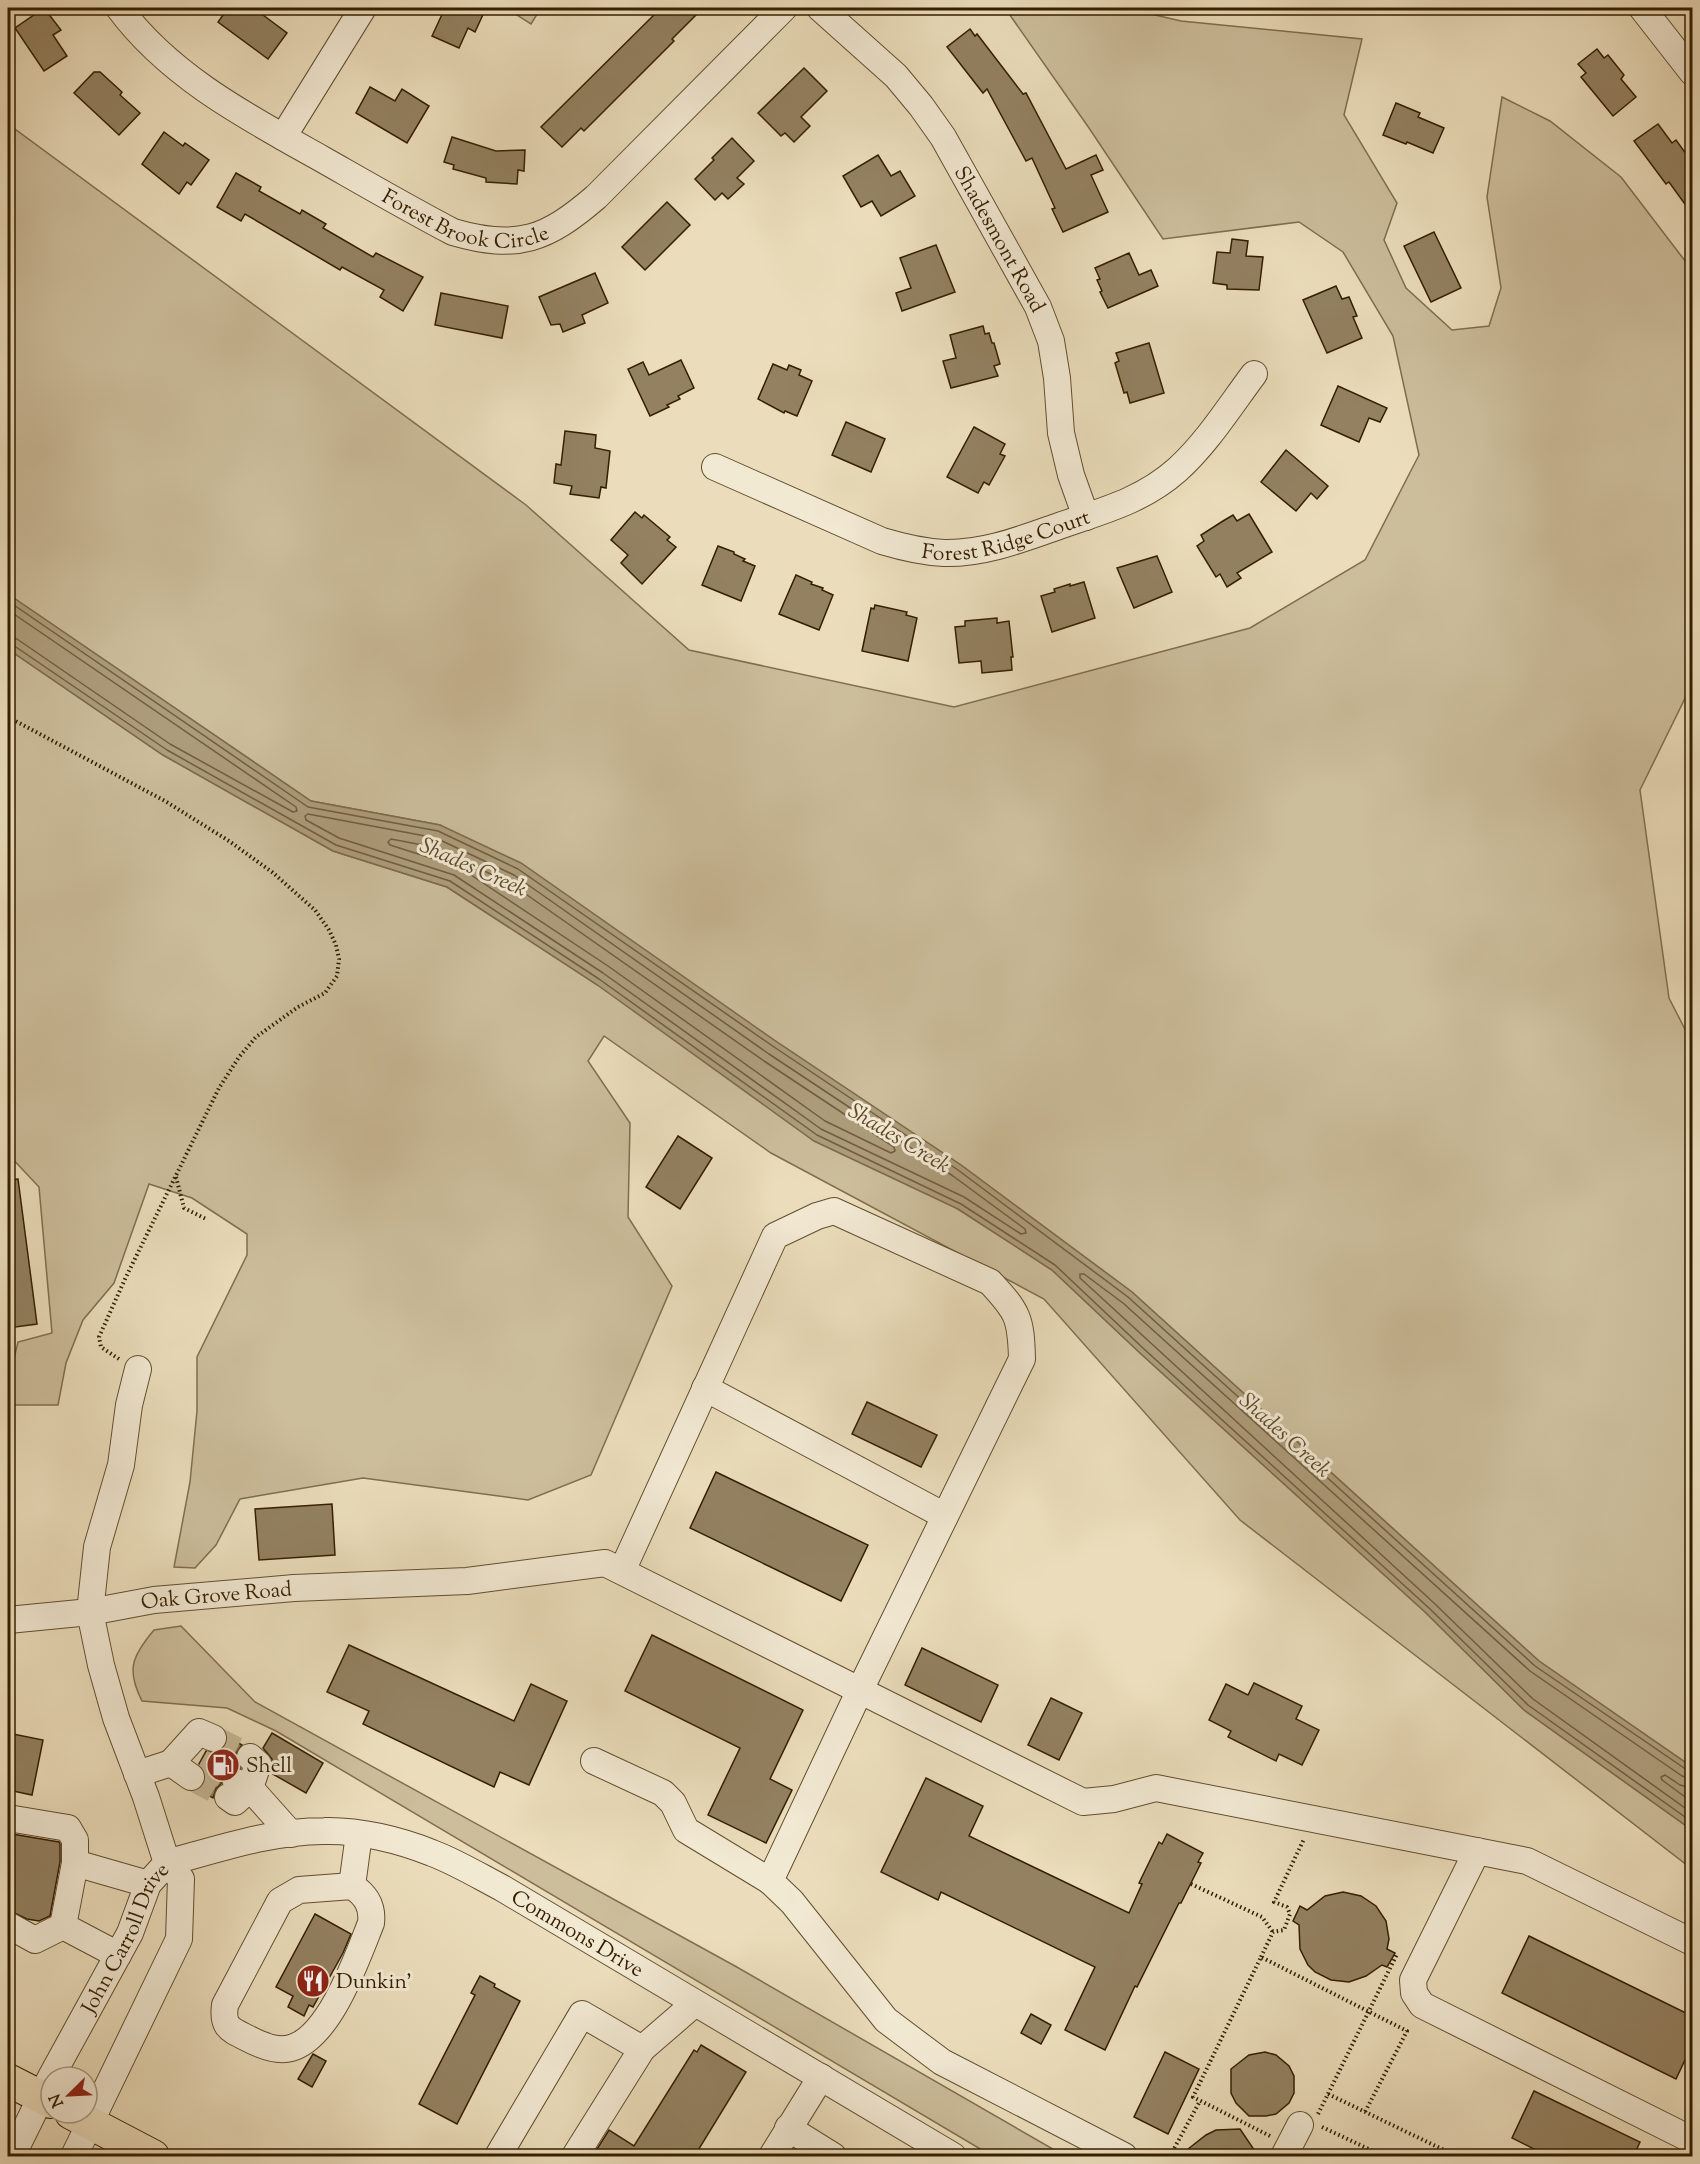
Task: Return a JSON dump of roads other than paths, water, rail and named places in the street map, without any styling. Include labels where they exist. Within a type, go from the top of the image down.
[{"type":"main road","points":[[8,2080],[39,2087]]},
{"type":"main road","points":[[94,2125],[153,2157]]},
{"type":"street","name":"Forest Brook Circle","points":[[119,8],[185,75],[215,96],[283,137],[453,232],[478,239],[502,241],[528,238],[548,232],[569,220],[597,196],[784,8]]},
{"type":"street","points":[[283,137],[363,8]]},
{"type":"street","name":"Shadesmont Road","points":[[820,8],[896,76],[921,106],[943,137],[1038,307],[1051,341],[1057,378],[1061,433],[1071,475],[1086,517]]},
{"type":"street","points":[[1642,8],[1692,72]]},
{"type":"street","name":"Forest Ridge Court","points":[[715,467],[882,541],[924,551],[944,553],[988,549],[1117,507],[1138,497],[1178,469],[1200,445],[1254,374]]},
{"type":"street","points":[[770,1881],[860,1690],[1022,1359],[1021,1335],[1016,1312],[990,1282],[834,1211],[817,1215],[775,1236],[705,1388],[613,1567],[860,1690],[1083,1802],[1114,1799],[1156,1788],[1527,1861],[1692,1942]]},
{"type":"street","points":[[138,1369],[129,1405],[121,1465],[97,1547],[90,1612],[101,1665],[116,1718],[167,1863]]},
{"type":"street","points":[[705,1388],[945,1516]]},
{"type":"street","name":"Oak Grove Road","points":[[8,1620],[90,1612],[154,1600],[283,1589],[467,1581],[613,1567]]},
{"type":"street","points":[[137,1774],[186,1763],[199,1732],[213,1738]]},
{"type":"street","points":[[250,1757],[258,1764],[238,1789],[291,1834]]},
{"type":"street","points":[[594,1761],[663,1793],[673,1803],[686,1830],[770,1881],[792,1902],[886,2020],[942,2062],[1125,2157]]},
{"type":"street","points":[[8,1818],[68,1828],[75,1840],[75,1863],[63,1926]]},
{"type":"street","name":"Commons Drive","points":[[167,1863],[281,1834],[325,1831],[359,1834],[398,1842],[432,1853],[502,1888],[952,2157]]},
{"type":"street","points":[[352,1886],[359,1834]]},
{"type":"street","points":[[1477,1851],[1413,1980],[1414,1993],[1422,2005],[1692,2140]]},
{"type":"street","points":[[75,1863],[148,1884]]},
{"type":"street","name":"John Carroll Drive","points":[[61,2065],[130,1933],[148,1884],[167,1863],[181,1879],[179,1939],[99,2085]]},
{"type":"street","points":[[352,1886],[363,1893],[368,1901],[373,1912],[371,1923],[345,1988],[315,2033],[293,2048],[278,2050],[252,2041],[229,2029],[224,2018],[225,2005],[280,1901],[298,1890],[352,1886]]},
{"type":"street","points":[[8,1925],[35,1940],[63,1926]]},
{"type":"street","points":[[63,1926],[118,1955]]},
{"type":"street","points":[[575,2157],[642,2049],[694,2004]]},
{"type":"street","points":[[498,2157],[582,2014],[642,2049]]},
{"type":"street","points":[[772,2157],[788,2127],[821,2077]]},
{"type":"street","name":"John Carroll Drive","points":[[12,2157],[39,2106]]},
{"type":"street","name":"John Carroll Drive","points":[[74,2157],[80,2125]]},
{"type":"street","points":[[788,2127],[833,2157]]},
{"type":"water","name":"Shades Creek","points":[[8,594],[311,801],[440,825],[521,863],[777,1042],[961,1165],[1132,1292],[1539,1661],[1692,1767],[1692,1830],[1524,1710],[1425,1612],[1052,1270],[958,1209],[814,1141],[596,984],[447,887],[333,851],[163,755],[8,649]]},
{"type":"tunnel","points":[[213,1738],[250,1757]]},
{"type":"tunnel","points":[[201,1762],[236,1782]]},
{"type":"tunnel","points":[[191,1777],[228,1797]]},
{"type":"place","name":"Shell","points":[[223,1765]]},
{"type":"place","name":"Dunkin'","points":[[313,1981]]}]
